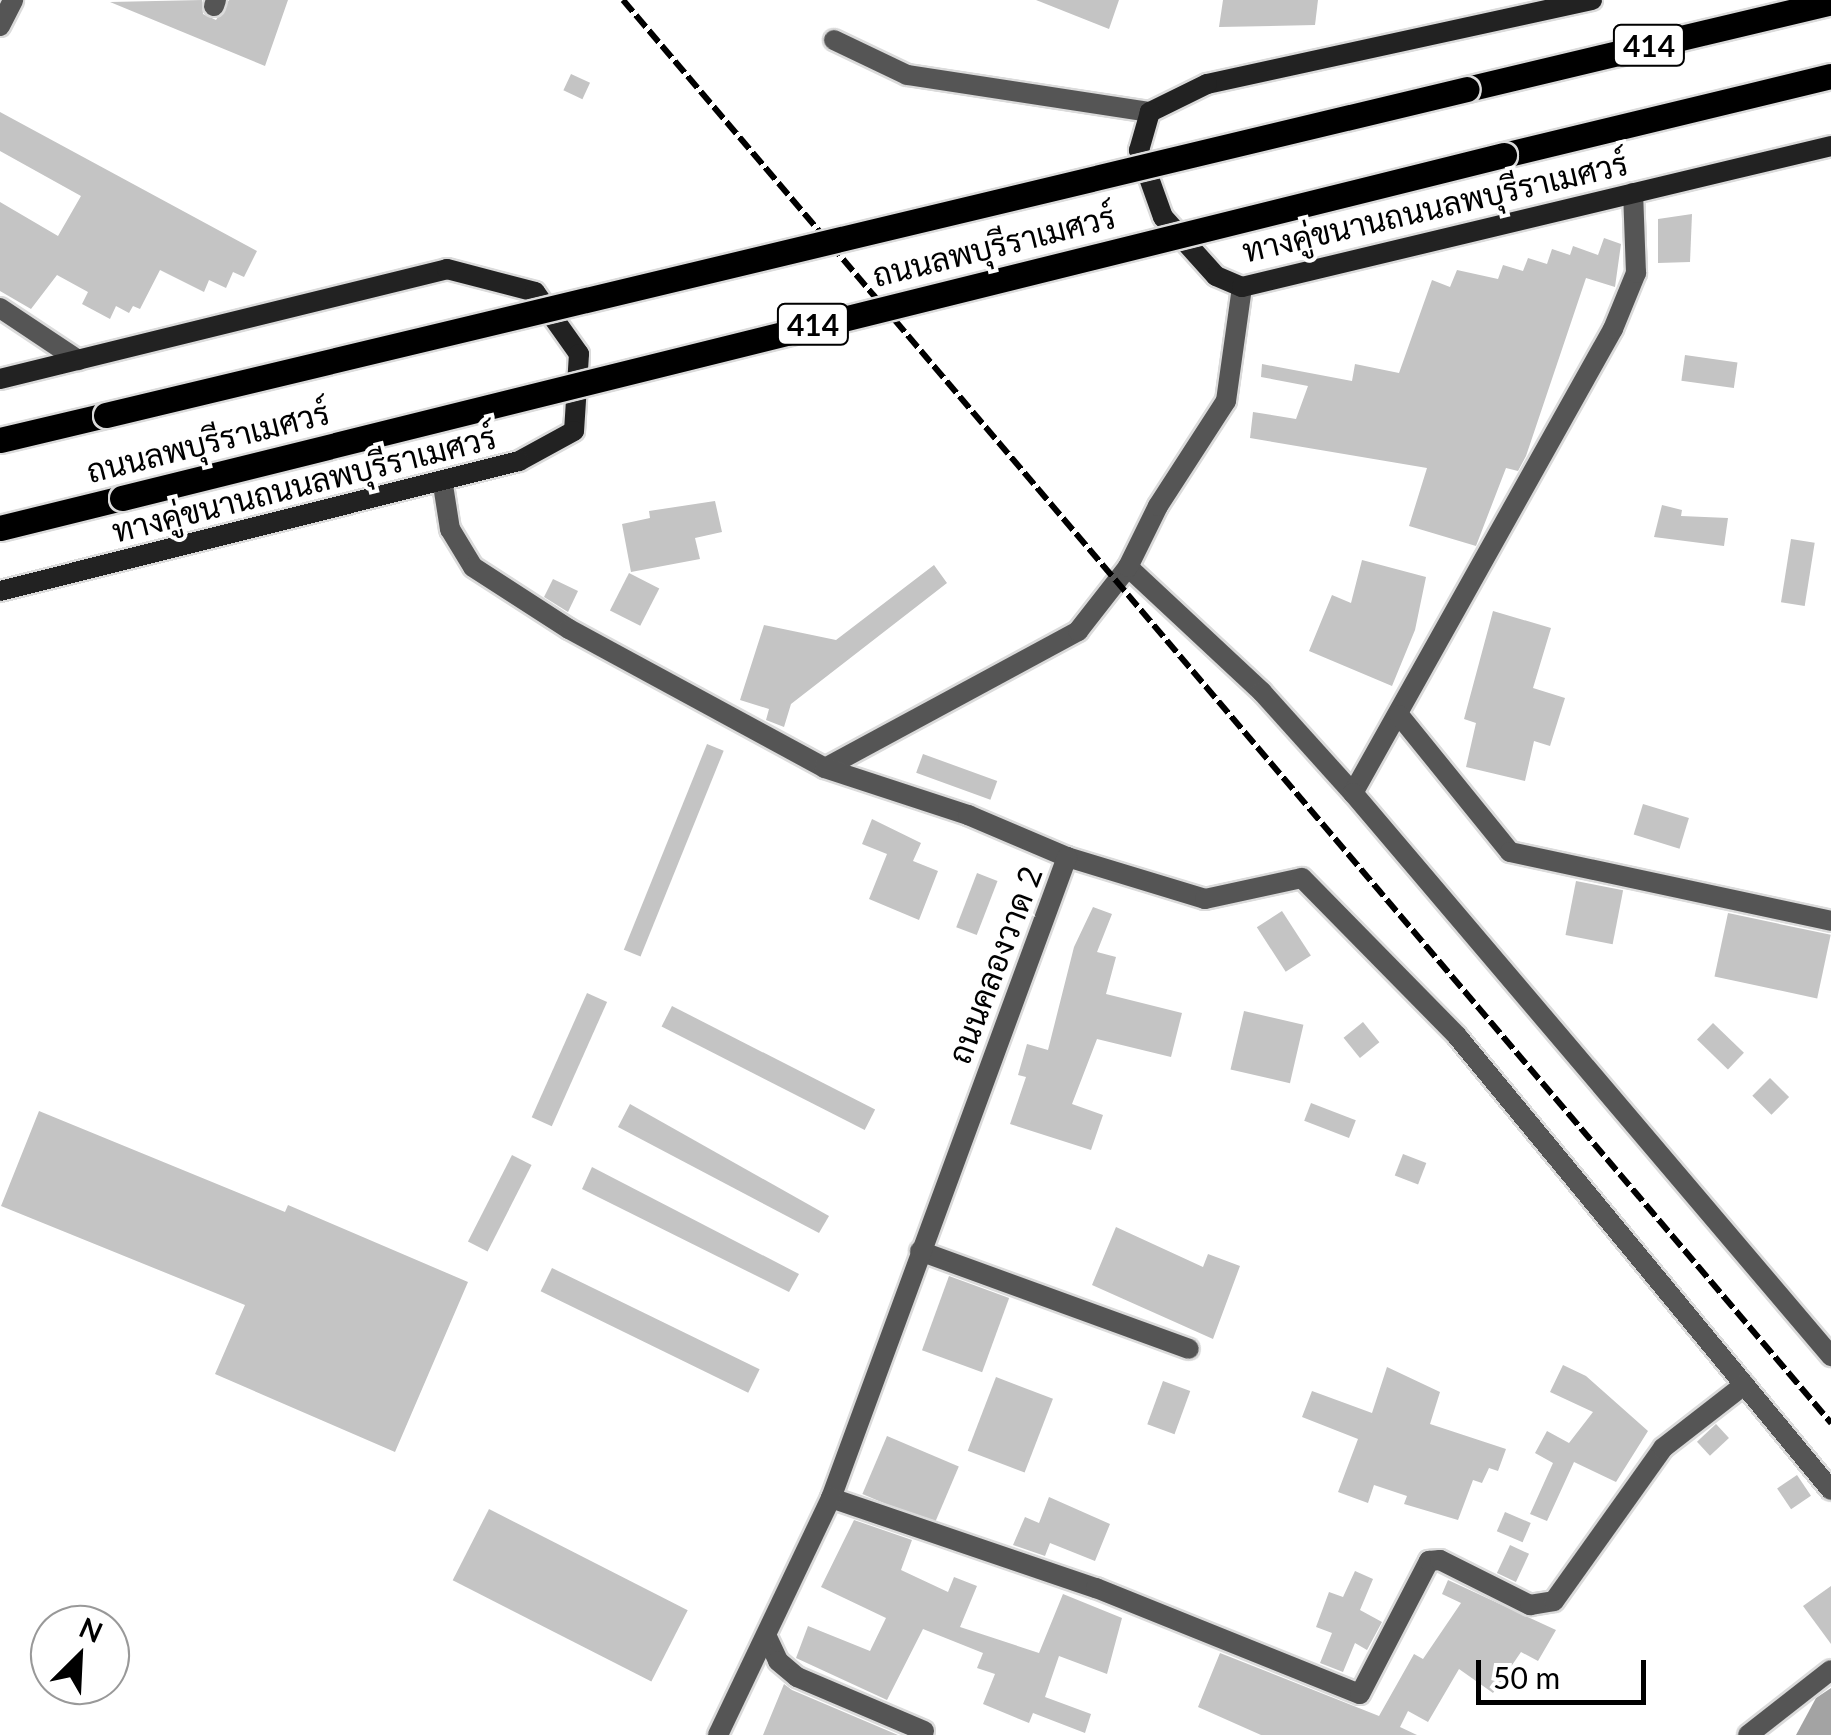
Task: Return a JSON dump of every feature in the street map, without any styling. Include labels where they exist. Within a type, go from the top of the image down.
[{"type":"main road","name":"414","points":[[1150,112],[1207,84],[1592,0]]},
{"type":"main road","name":"ถนนลพบุรีราเมศวร์","points":[[0,440],[1831,2]]},
{"type":"main road","name":"ถนนลพบุรีราเมศวร์","points":[[0,528],[1831,76]]},
{"type":"main road","name":"ทางคู่ขนานถนนลพบุรีราเมศวร์","points":[[1150,112],[1139,150],[1163,217],[1216,276],[1242,287],[1831,146]]},
{"type":"main road","name":"ทางคู่ขนานถนนลพบุรีราเมศวร์","points":[[0,379],[447,268],[498,277],[535,292],[579,354],[574,431],[519,462],[443,486],[0,591]]},
{"type":"street","points":[[0,26],[13,0]]},
{"type":"street","points":[[834,40],[907,75],[1150,112]]},
{"type":"street","points":[[1353,794],[1613,329],[1636,272],[1633,192]]},
{"type":"street","points":[[825,768],[1078,630],[1128,567],[1158,506],[1226,401],[1242,287]]},
{"type":"street","points":[[0,308],[78,360]]},
{"type":"street","name":"ถนนคลองวาด 2","points":[[443,486],[450,529],[473,567],[569,630],[825,768],[968,815],[1067,857],[831,1498],[718,1735]]},
{"type":"street","points":[[1128,567],[1262,692],[1353,794],[1831,1356]]},
{"type":"street","points":[[1399,715],[1510,852],[1831,921]]},
{"type":"street","points":[[1067,857],[1205,899],[1302,878],[1456,1036],[1831,1490]]},
{"type":"street","points":[[920,1251],[1188,1349]]},
{"type":"street","points":[[831,1498],[1096,1588],[1360,1694],[1429,1562],[1440,1560],[1530,1605],[1554,1601],[1662,1448],[1744,1384]]},
{"type":"street","points":[[767,1637],[778,1661],[798,1677],[924,1731]]},
{"type":"street","points":[[1748,1735],[1831,1670]]},
{"type":"shaded area","points":[[1831,1688],[1831,1735],[1796,1735],[1816,1698]]},
{"type":"building","points":[[202,0],[203,14],[216,20],[229,0],[288,0],[265,66],[110,2]]},
{"type":"building","points":[[1036,0],[1119,0],[1109,29]]},
{"type":"building","points":[[1223,0],[1318,0],[1315,25],[1219,27]]},
{"type":"building","points":[[571,74],[590,83],[582,99],[563,90]]},
{"type":"building","points":[[0,112],[257,251],[244,277],[233,272],[226,288],[209,280],[204,292],[160,270],[140,309],[133,306],[129,313],[116,306],[110,319],[82,304],[88,292],[57,275],[31,309],[0,291],[0,202],[58,236],[81,196],[0,151]]},
{"type":"building","points":[[1692,214],[1690,262],[1658,263],[1658,219]]},
{"type":"building","points":[[1604,238],[1621,244],[1615,287],[1586,278],[1526,456],[1518,471],[1506,468],[1476,546],[1409,526],[1427,468],[1250,438],[1253,412],[1296,419],[1308,386],[1261,377],[1262,364],[1352,381],[1355,364],[1399,373],[1432,280],[1450,287],[1457,270],[1498,279],[1503,265],[1523,271],[1528,258],[1547,264],[1552,249],[1570,255],[1573,246],[1598,255]]},
{"type":"building","points":[[1685,355],[1737,362],[1734,388],[1681,381]]},
{"type":"building","points":[[715,501],[722,532],[695,538],[700,559],[631,572],[622,524],[650,518],[649,511]]},
{"type":"building","points":[[1662,505],[1682,510],[1681,516],[1728,518],[1724,546],[1654,537]]},
{"type":"building","points":[[1791,539],[1815,543],[1805,606],[1781,602]]},
{"type":"building","points":[[1362,560],[1426,577],[1415,630],[1392,686],[1309,651],[1332,595],[1351,603]]},
{"type":"building","points":[[934,565],[947,583],[791,704],[784,727],[766,720],[769,709],[740,700],[764,625],[836,640]]},
{"type":"building","points":[[629,573],[659,588],[640,626],[610,610]]},
{"type":"building","points":[[553,579],[578,591],[568,612],[544,597]]},
{"type":"building","points":[[1493,611],[1551,628],[1533,688],[1565,698],[1550,746],[1534,741],[1525,781],[1466,767],[1476,723],[1464,719]]},
{"type":"building","points":[[707,744],[724,751],[641,957],[624,950]]},
{"type":"building","points":[[923,754],[997,781],[990,800],[916,773]]},
{"type":"building","points":[[1643,804],[1689,818],[1680,849],[1634,835]]},
{"type":"building","points":[[872,819],[921,843],[913,861],[938,871],[919,920],[869,899],[887,854],[862,844]]},
{"type":"building","points":[[977,873],[998,881],[977,935],[956,927]]},
{"type":"building","points":[[1576,881],[1623,890],[1613,944],[1566,935]]},
{"type":"building","points":[[1093,907],[1112,914],[1097,952],[1116,957],[1106,994],[1182,1013],[1171,1057],[1097,1039],[1072,1104],[1103,1115],[1091,1150],[1010,1124],[1026,1077],[1018,1075],[1027,1044],[1048,1050],[1074,947]]},
{"type":"building","points":[[1282,911],[1311,955],[1286,972],[1257,927]]},
{"type":"building","points":[[1728,913],[1831,935],[1817,998],[1714,977]]},
{"type":"building","points":[[587,993],[607,1002],[552,1126],[532,1117]]},
{"type":"building","points":[[672,1006],[875,1110],[865,1130],[662,1026]]},
{"type":"building","points":[[1244,1011],[1303,1025],[1290,1083],[1231,1069]]},
{"type":"building","points":[[1363,1022],[1379,1042],[1360,1058],[1344,1038]]},
{"type":"building","points":[[1713,1023],[1744,1053],[1728,1069],[1697,1040]]},
{"type":"building","points":[[1770,1078],[1789,1097],[1771,1115],[1752,1096]]},
{"type":"building","points":[[1311,1103],[1356,1120],[1349,1138],[1304,1121]]},
{"type":"building","points":[[630,1104],[829,1216],[819,1233],[618,1127]]},
{"type":"building","points":[[39,1111],[285,1212],[288,1205],[468,1282],[395,1452],[215,1374],[245,1305],[1,1206]]},
{"type":"building","points":[[1403,1154],[1426,1163],[1418,1184],[1395,1175]]},
{"type":"building","points":[[512,1155],[532,1165],[488,1251],[468,1241]]},
{"type":"building","points":[[592,1167],[799,1274],[789,1292],[582,1189]]},
{"type":"building","points":[[1116,1227],[1203,1267],[1208,1254],[1240,1266],[1213,1339],[1092,1285]]},
{"type":"building","points":[[552,1268],[760,1369],[748,1393],[541,1291]]},
{"type":"building","points":[[949,1276],[1009,1298],[982,1372],[922,1350]]},
{"type":"building","points":[[1563,1365],[1586,1376],[1648,1431],[1616,1482],[1574,1462],[1547,1521],[1530,1514],[1553,1463],[1535,1453],[1547,1431],[1569,1443],[1593,1412],[1550,1392]]},
{"type":"building","points":[[1387,1367],[1440,1392],[1430,1424],[1506,1449],[1498,1471],[1489,1468],[1482,1483],[1473,1480],[1458,1520],[1404,1504],[1407,1496],[1374,1485],[1368,1503],[1338,1492],[1358,1439],[1302,1417],[1312,1391],[1372,1413]]},
{"type":"building","points":[[996,1377],[1053,1399],[1025,1473],[968,1451]]},
{"type":"building","points":[[1163,1381],[1190,1391],[1175,1434],[1147,1424]]},
{"type":"building","points":[[1716,1424],[1729,1438],[1710,1456],[1697,1442]]},
{"type":"building","points":[[887,1436],[959,1466],[934,1524],[862,1494]]},
{"type":"building","points":[[1797,1475],[1811,1496],[1791,1509],[1777,1488]]},
{"type":"building","points":[[1049,1497],[1110,1524],[1095,1561],[1050,1543],[1045,1556],[1013,1545],[1025,1517],[1039,1523]]},
{"type":"building","points":[[489,1509],[688,1610],[651,1682],[453,1580]]},
{"type":"building","points":[[1505,1512],[1531,1523],[1523,1542],[1497,1531]]},
{"type":"building","points":[[854,1520],[912,1540],[901,1570],[948,1592],[954,1577],[977,1586],[960,1627],[1039,1653],[1063,1594],[1122,1618],[1107,1674],[1059,1656],[1045,1697],[1091,1714],[1085,1733],[1033,1713],[1029,1723],[983,1704],[995,1674],[977,1668],[983,1653],[923,1629],[887,1700],[796,1658],[808,1626],[870,1651],[886,1618],[821,1587]]},
{"type":"building","points":[[1510,1545],[1529,1554],[1516,1582],[1497,1573]]},
{"type":"building","points":[[1355,1571],[1373,1579],[1360,1610],[1382,1622],[1367,1650],[1355,1643],[1343,1672],[1320,1663],[1332,1633],[1316,1627],[1329,1592],[1343,1597]]},
{"type":"building","points":[[1448,1580],[1556,1630],[1538,1661],[1521,1652],[1493,1693],[1459,1669],[1428,1722],[1408,1711],[1400,1727],[1417,1735],[1261,1735],[1198,1707],[1220,1653],[1379,1716],[1414,1654],[1423,1659],[1461,1603],[1442,1594]]},
{"type":"building","points":[[1831,1586],[1831,1644],[1803,1606]]},
{"type":"building","points":[[784,1684],[792,1690],[898,1735],[763,1735]]},
{"type":"railway","points":[[623,0],[1831,1423]]}]
